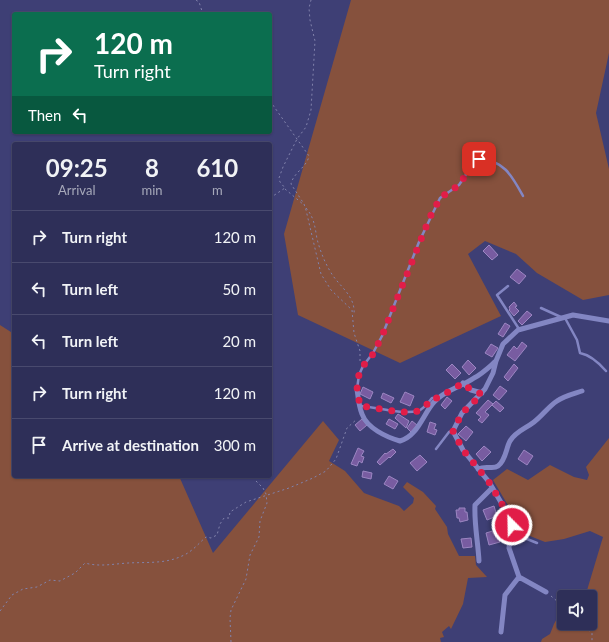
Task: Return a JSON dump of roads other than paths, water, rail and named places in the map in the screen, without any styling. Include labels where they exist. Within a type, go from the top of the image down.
[{"type":"street","points":[[546,592],[519,577],[509,548],[512,521],[492,488],[463,450],[453,431],[462,413],[482,394],[493,373],[503,344],[520,330],[573,316],[609,321]]},
{"type":"street","points":[[357,389],[362,414],[370,425],[378,431],[400,441],[412,434],[438,398],[474,378],[496,361]]},
{"type":"street","points":[[463,383],[471,390],[482,394]]},
{"type":"street","points":[[478,469],[484,467],[494,468],[499,465],[516,432],[533,423],[562,397],[582,391]]},
{"type":"street","points":[[479,561],[474,516],[475,505],[492,488]]},
{"type":"street","points":[[501,632],[505,595],[519,577]]},
{"type":"lane","points":[[357,389],[359,374],[363,366],[373,354],[382,336],[419,242],[440,198],[459,185],[473,164],[479,159],[488,159],[500,164],[512,175],[524,196]]},
{"type":"lane","points":[[508,286],[497,295],[520,330]]},
{"type":"lane","points":[[541,308],[564,318],[577,340],[580,353],[585,354],[596,361],[606,371]]},
{"type":"lane","points":[[360,406],[403,412],[419,411],[432,398],[438,398]]},
{"type":"lane","points":[[436,449],[450,432],[453,431]]},
{"type":"lane","points":[[512,525],[522,537],[537,543]]}]
